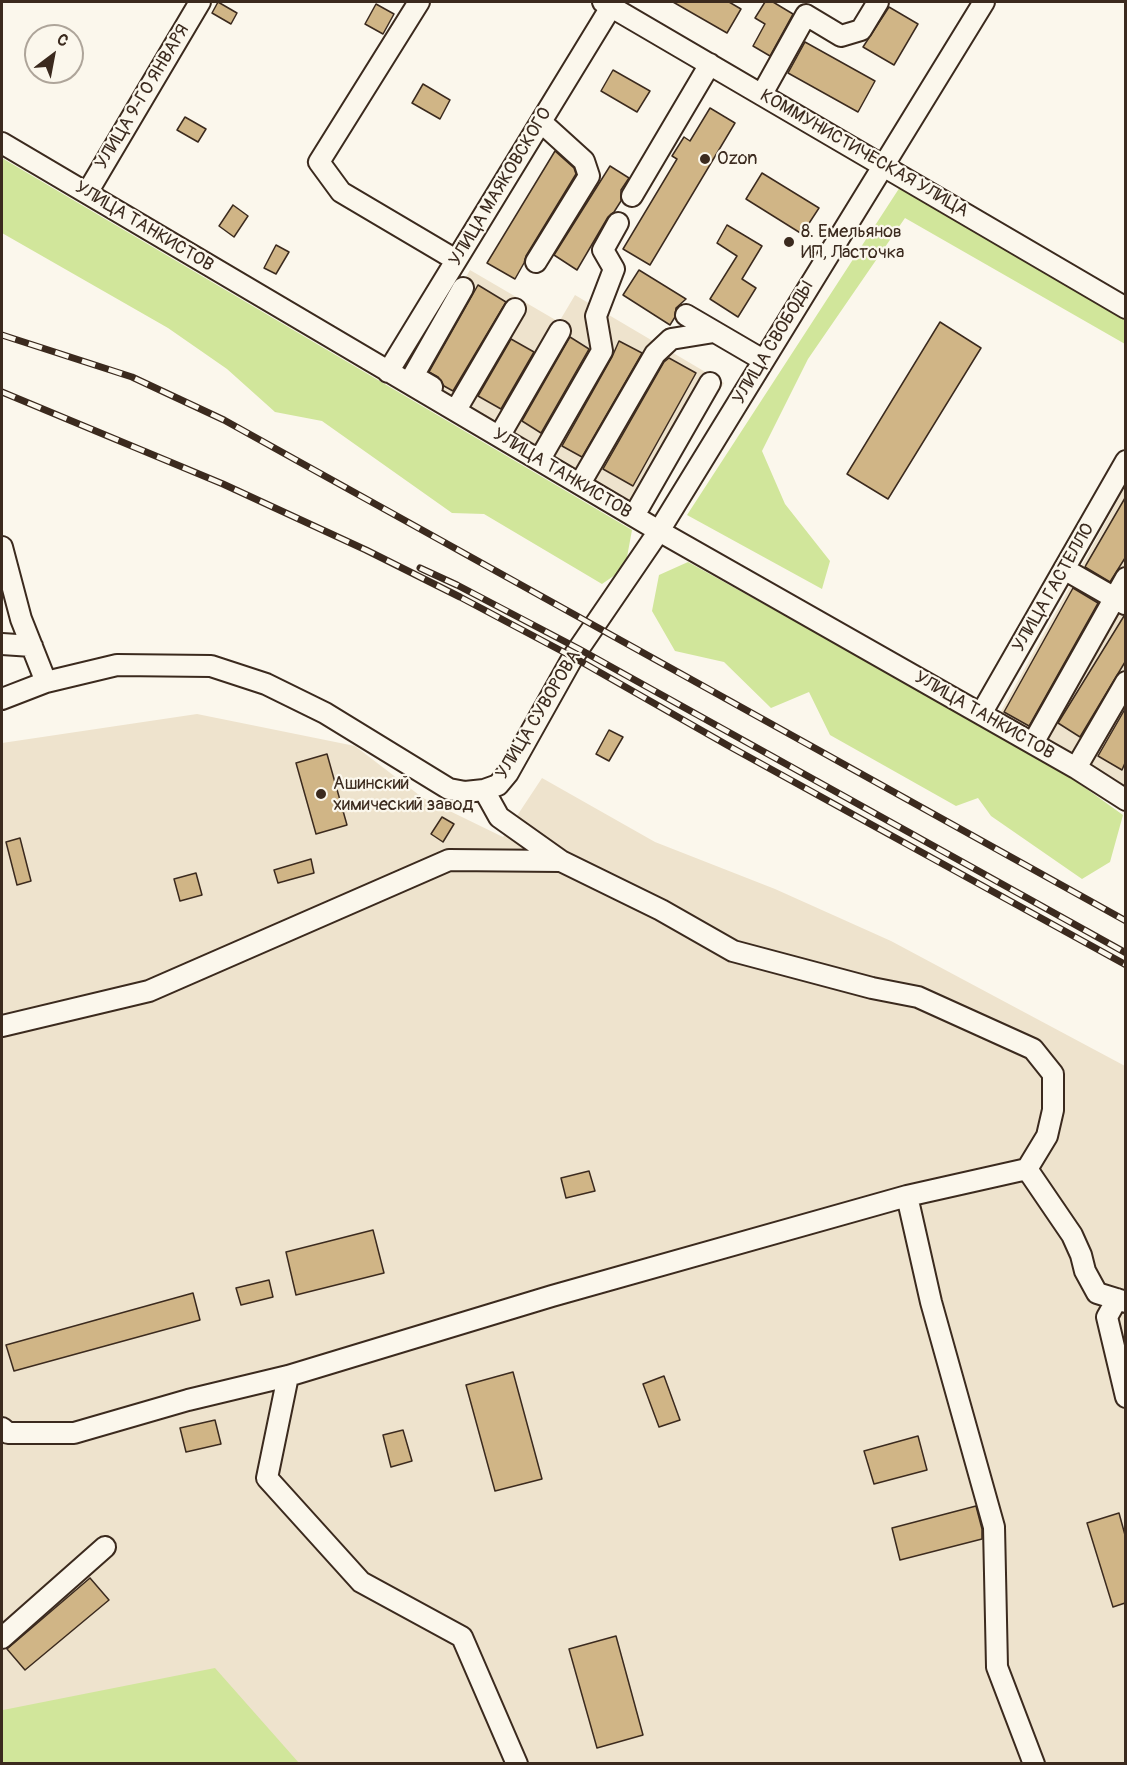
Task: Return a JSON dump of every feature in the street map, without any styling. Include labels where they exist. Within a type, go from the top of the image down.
[{"type":"street","name":"УЛИЦА 9-ГО ЯНВАРЯ","points":[[87,194],[200,2]]},
{"type":"street","points":[[420,2],[319,162],[341,192],[456,261]]},
{"type":"street","points":[[762,94],[803,8],[841,36],[861,30],[878,2]]},
{"type":"street","name":"УЛИЦА СВОБОДЫ","points":[[662,526],[984,2]]},
{"type":"street","name":"УЛИЦА МАЯКОВСКОГО","points":[[388,372],[541,122],[609,3]]},
{"type":"street","name":"КОММУНИСТИЧЕСКАЯ УЛИЦА","points":[[609,3],[1125,308]]},
{"type":"street","points":[[632,196],[710,64]]},
{"type":"street","points":[[536,262],[589,176],[584,160],[541,122]]},
{"type":"street","name":"УЛИЦА ТАНКИСТОВ","points":[[2,143],[388,372],[662,526],[1124,796]]},
{"type":"street","points":[[544,452],[602,351],[596,316],[614,269],[603,250],[618,224]]},
{"type":"street","points":[[463,288],[413,376],[639,507],[662,526]]},
{"type":"street","points":[[460,403],[515,309]]},
{"type":"street","points":[[686,315],[763,360]]},
{"type":"street","points":[[504,428],[560,331]]},
{"type":"street","points":[[585,475],[655,354],[670,339],[714,332]]},
{"type":"street","points":[[639,507],[711,383]]},
{"type":"street","name":"УЛИЦА ГАСТЕЛЛО","points":[[981,714],[1125,461]]},
{"type":"street","name":"УЛИЦА СУВОРОВА","points":[[2,699],[46,682],[117,665],[211,666],[266,684],[325,712],[449,789],[465,792],[484,790],[498,785],[508,773],[573,657],[662,526]]},
{"type":"street","points":[[2,547],[21,619],[46,682]]},
{"type":"street","points":[[1064,570],[1120,601]]},
{"type":"street","points":[[1033,743],[1120,601],[1125,578]]},
{"type":"street","points":[[2,644],[32,646]]},
{"type":"street","points":[[1076,768],[1125,682]]},
{"type":"street","points":[[2,1428],[8,1433],[74,1433],[188,1400],[288,1376],[552,1296],[907,1196],[1027,1169],[1047,1136],[1053,1110],[1053,1074],[1034,1049],[918,997],[872,988],[734,951],[661,910],[561,861],[499,817],[484,790]]},
{"type":"street","points":[[2,1026],[149,991],[449,860],[561,861]]},
{"type":"street","points":[[1027,1169],[1072,1235],[1085,1271],[1097,1293],[1121,1300],[1107,1317],[1125,1397]]},
{"type":"street","points":[[907,1196],[931,1302],[994,1527],[997,1667],[1034,1764]]},
{"type":"street","points":[[288,1376],[267,1478],[361,1582],[462,1637],[517,1764]]},
{"type":"street","points":[[2,1638],[105,1547]]},
{"type":"shaded area","points":[[470,270],[559,322],[575,295],[724,383],[644,517],[407,376]]},
{"type":"shaded area","points":[[1125,487],[1125,788],[998,717]]},
{"type":"shaded area","points":[[197,714],[355,746],[423,798],[503,837],[542,778],[655,842],[775,889],[891,941],[1125,1066],[1125,1763],[2,1763],[2,743]]},
{"type":"green space","points":[[2,158],[632,530],[625,568],[602,584],[484,514],[452,513],[322,421],[275,412],[227,369],[168,328],[2,233]]},
{"type":"green space","points":[[900,187],[1125,318],[1125,344],[905,218],[808,359],[762,451],[785,504],[830,561],[822,589],[687,515]]},
{"type":"green space","points":[[688,562],[1049,762],[1123,815],[1110,862],[1082,879],[991,816],[978,798],[956,806],[830,735],[809,692],[771,708],[724,662],[675,651],[652,611],[659,575]]},
{"type":"green space","points":[[215,1668],[299,1763],[2,1763],[3,1710]]},
{"type":"building","points":[[218,2],[237,13],[231,24],[212,13]]},
{"type":"building","points":[[673,2],[729,2],[741,9],[727,33]]},
{"type":"building","points":[[765,2],[773,2],[793,14],[770,56],[753,46],[765,24],[755,18]]},
{"type":"building","points":[[376,4],[394,14],[383,34],[365,24]]},
{"type":"building","points":[[889,7],[918,24],[894,65],[863,47]]},
{"type":"building","points":[[805,42],[875,81],[858,112],[788,73]]},
{"type":"building","points":[[613,70],[650,91],[637,112],[601,91]]},
{"type":"building","points":[[423,84],[450,100],[440,119],[412,103]]},
{"type":"building","points":[[710,108],[735,123],[650,265],[623,249],[677,159],[672,156],[684,137],[690,141]]},
{"type":"building","points":[[185,117],[206,129],[198,142],[177,130]]},
{"type":"building","points":[[555,151],[574,168],[576,174],[526,256],[515,279],[487,263]]},
{"type":"building","points":[[610,166],[629,178],[621,190],[621,201],[608,217],[577,270],[554,255]]},
{"type":"building","points":[[762,173],[819,208],[802,234],[746,199]]},
{"type":"building","points":[[233,205],[248,216],[234,237],[219,226]]},
{"type":"building","points":[[727,225],[762,246],[742,279],[756,288],[738,317],[710,299],[737,256],[717,243]]},
{"type":"building","points":[[276,245],[289,252],[276,274],[264,268]]},
{"type":"building","points":[[639,270],[686,299],[676,308],[675,317],[670,325],[623,295]]},
{"type":"building","points":[[478,285],[506,302],[453,391],[429,372]]},
{"type":"building","points":[[940,322],[981,348],[888,499],[847,474]]},
{"type":"building","points":[[570,337],[589,349],[541,433],[522,421]]},
{"type":"building","points":[[511,339],[534,352],[501,409],[478,396]]},
{"type":"building","points":[[619,341],[642,353],[582,457],[562,446]]},
{"type":"building","points":[[669,358],[696,373],[633,486],[603,469],[664,362]]},
{"type":"building","points":[[1125,498],[1125,558],[1110,582],[1085,567]]},
{"type":"building","points":[[1073,588],[1098,603],[1029,726],[1004,712]]},
{"type":"building","points":[[1124,616],[1125,662],[1080,737],[1058,723]]},
{"type":"building","points":[[1125,709],[1125,763],[1122,770],[1098,756]]},
{"type":"building","points":[[609,730],[623,737],[609,761],[596,754]]},
{"type":"building","name":"Ашинский химический завод","points":[[327,754],[347,825],[316,834],[296,763]]},
{"type":"building","points":[[442,817],[454,824],[443,842],[431,834]]},
{"type":"building","points":[[20,838],[31,881],[17,885],[6,842]]},
{"type":"building","points":[[311,859],[314,873],[278,883],[274,870]]},
{"type":"building","points":[[196,873],[202,895],[180,901],[174,879]]},
{"type":"building","points":[[589,1171],[595,1191],[566,1198],[561,1178]]},
{"type":"building","points":[[373,1230],[384,1273],[296,1295],[286,1252]]},
{"type":"building","points":[[269,1280],[273,1297],[241,1305],[236,1288]]},
{"type":"building","points":[[193,1293],[200,1320],[14,1371],[6,1345]]},
{"type":"building","points":[[513,1372],[542,1479],[495,1491],[466,1385]]},
{"type":"building","points":[[664,1376],[680,1420],[659,1427],[643,1384]]},
{"type":"building","points":[[215,1420],[221,1444],[186,1452],[180,1428]]},
{"type":"building","points":[[403,1430],[412,1461],[391,1467],[383,1435]]},
{"type":"building","points":[[918,1436],[927,1470],[874,1484],[864,1451]]},
{"type":"building","points":[[976,1506],[982,1539],[900,1560],[892,1528]]},
{"type":"building","points":[[1119,1513],[1125,1535],[1125,1603],[1113,1607],[1087,1523]]},
{"type":"building","points":[[90,1578],[109,1600],[25,1670],[7,1649]]},
{"type":"building","points":[[616,1636],[643,1735],[597,1748],[569,1649]]},
{"type":"railway","points":[[2,335],[132,377],[224,420],[1126,921]]},
{"type":"railway","points":[[2,392],[223,484],[366,550],[460,597],[573,657],[727,745],[1126,965]]},
{"type":"railway","points":[[420,568],[579,649],[1126,953]]},
{"type":"place","name":"Ozon","points":[[705,159]]},
{"type":"place","name":"8. Емельянов ИП, Ласточка","points":[[789,242]]},
{"type":"place","name":"Ашинский химический завод","points":[[321,794]]}]
